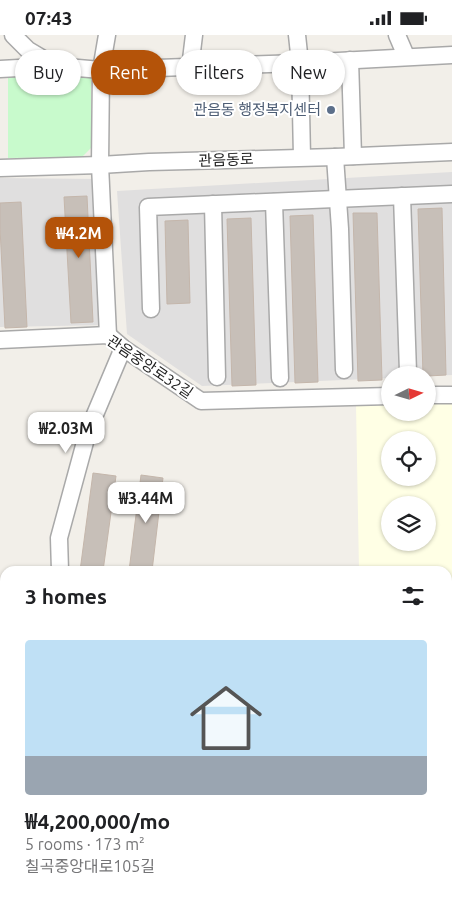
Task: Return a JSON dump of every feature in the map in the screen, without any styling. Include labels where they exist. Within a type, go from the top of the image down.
[{"type":"street","points":[[13,35],[28,50]]},
{"type":"street","points":[[104,50],[107,35]]},
{"type":"street","points":[[192,50],[194,35]]},
{"type":"street","points":[[297,35],[299,50]]},
{"type":"street","points":[[397,35],[406,57]]},
{"type":"street","points":[[345,60],[452,55]]},
{"type":"street","points":[[350,60],[353,156]]},
{"type":"street","points":[[0,69],[15,68]]},
{"type":"street","points":[[101,95],[100,165],[108,335]]},
{"type":"street","points":[[301,95],[302,157]]},
{"type":"street","name":"관음동로","points":[[0,168],[452,152]]},
{"type":"street","points":[[335,157],[344,370]]},
{"type":"street","points":[[151,309],[148,207],[452,194]]},
{"type":"street","points":[[402,196],[408,366]]},
{"type":"street","points":[[274,202],[280,378]]},
{"type":"street","points":[[213,204],[217,377]]},
{"type":"street","name":"관음중앙로32길","points":[[0,340],[108,335],[123,348],[201,401],[381,396]]},
{"type":"street","points":[[60,566],[59,538],[88,431],[123,348]]},
{"type":"street","points":[[436,395],[452,395]]},
{"type":"shaded area","points":[[452,172],[452,375],[436,376],[436,366],[381,366],[381,378],[202,386],[127,334],[117,191]]},
{"type":"shaded area","points":[[0,178],[99,179],[109,325],[0,327]]},
{"type":"shaded area","points":[[452,400],[452,566],[359,566],[356,404],[381,403],[381,421],[436,421],[436,401]]},
{"type":"green space","points":[[8,76],[15,76],[15,95],[81,95],[81,76],[91,77],[91,148],[82,157],[8,158]]},
{"type":"building","points":[[87,196],[93,322],[71,323],[64,197]]},
{"type":"building","points":[[21,202],[27,327],[5,328],[0,203]]},
{"type":"building","points":[[442,208],[446,375],[436,376],[436,366],[423,366],[418,209]]},
{"type":"building","points":[[353,213],[377,213],[381,380],[358,381]]},
{"type":"building","points":[[313,215],[318,382],[295,383],[290,216]]},
{"type":"building","points":[[251,218],[256,385],[232,386],[227,219]]},
{"type":"building","points":[[188,220],[190,303],[167,304],[165,221]]},
{"type":"building","points":[[93,473],[116,476],[104,566],[81,566]]},
{"type":"building","points":[[141,475],[163,478],[153,566],[130,566]]},
{"type":"place","name":"관음동 행정복지센터","points":[[331,110]]}]
